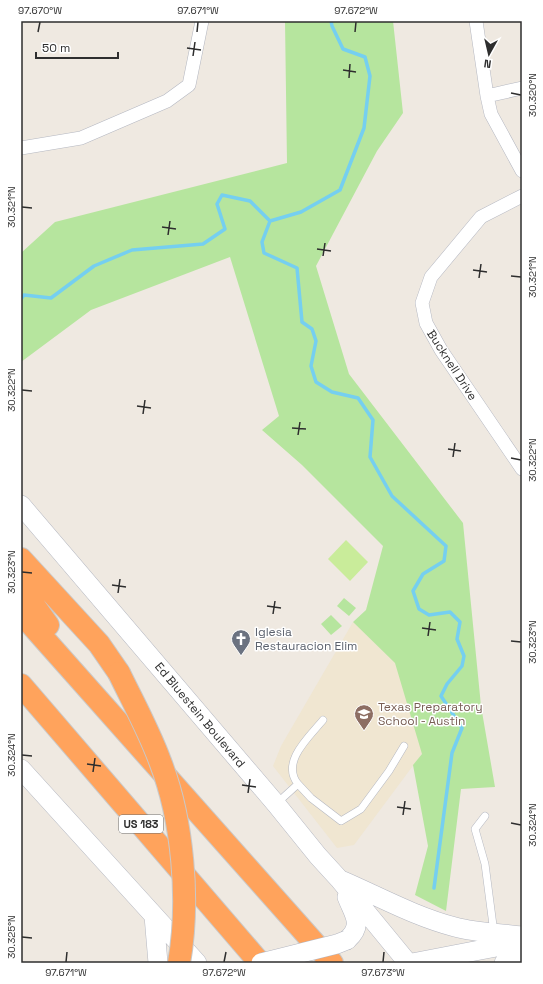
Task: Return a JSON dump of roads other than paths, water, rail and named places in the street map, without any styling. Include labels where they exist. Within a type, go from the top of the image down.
[{"type":"highway","points":[[21,560],[98,644],[119,673],[152,740],[161,763],[176,817],[181,846],[184,906],[183,929],[188,959]]},
{"type":"highway","points":[[21,587],[109,713]]},
{"type":"highway","points":[[21,613],[332,963]]},
{"type":"highway","name":"US 183","points":[[21,685],[261,963]]},
{"type":"main road","name":"Ed Bluestein Boulevard","points":[[21,505],[276,804],[408,963]]},
{"type":"main road","points":[[21,768],[154,916],[188,959],[208,963]]},
{"type":"main road","points":[[261,963],[337,944],[347,940],[354,934],[357,926],[356,919],[339,879]]},
{"type":"main road","points":[[339,879],[430,920],[455,927],[483,932],[522,936]]},
{"type":"main road","points":[[154,916],[158,963]]},
{"type":"main road","points":[[412,963],[522,942]]},
{"type":"main road","points":[[504,963],[522,950]]},
{"type":"street","points":[[21,148],[81,138],[167,101],[189,85],[202,21]]},
{"type":"street","points":[[476,21],[491,114],[522,171]]},
{"type":"street","points":[[487,96],[522,88]]},
{"type":"street","name":"Bucknell Drive","points":[[522,196],[481,217],[431,277],[422,303],[426,323],[441,350],[522,469]]},
{"type":"lane","points":[[323,720],[295,756],[292,766],[293,779],[311,798],[341,821],[361,809],[389,771],[404,746]]},
{"type":"lane","points":[[276,804],[298,784]]},
{"type":"lane","points":[[485,816],[475,829],[485,864],[494,933]]},
{"type":"waterway","points":[[21,299],[24,295],[51,298],[94,266],[132,250],[203,244],[225,229],[217,204],[222,195],[250,201],[270,221],[301,212],[340,190],[364,128],[370,76],[365,57],[343,49],[331,21]]},
{"type":"waterway","points":[[270,221],[262,242],[264,253],[297,268],[302,322],[312,329],[316,341],[311,366],[316,382],[332,392],[358,398],[373,420],[370,457],[392,496],[446,546],[444,561],[423,574],[413,591],[419,609],[429,615],[450,612],[460,622],[457,639],[464,656],[462,666],[447,684],[441,696],[462,728],[452,753],[434,888]]},
{"type":"place","name":"Iglesia Restauracion Elim","points":[[241,656]]},
{"type":"place","name":"Texas Preparatory School - Austin","points":[[364,731]]}]
